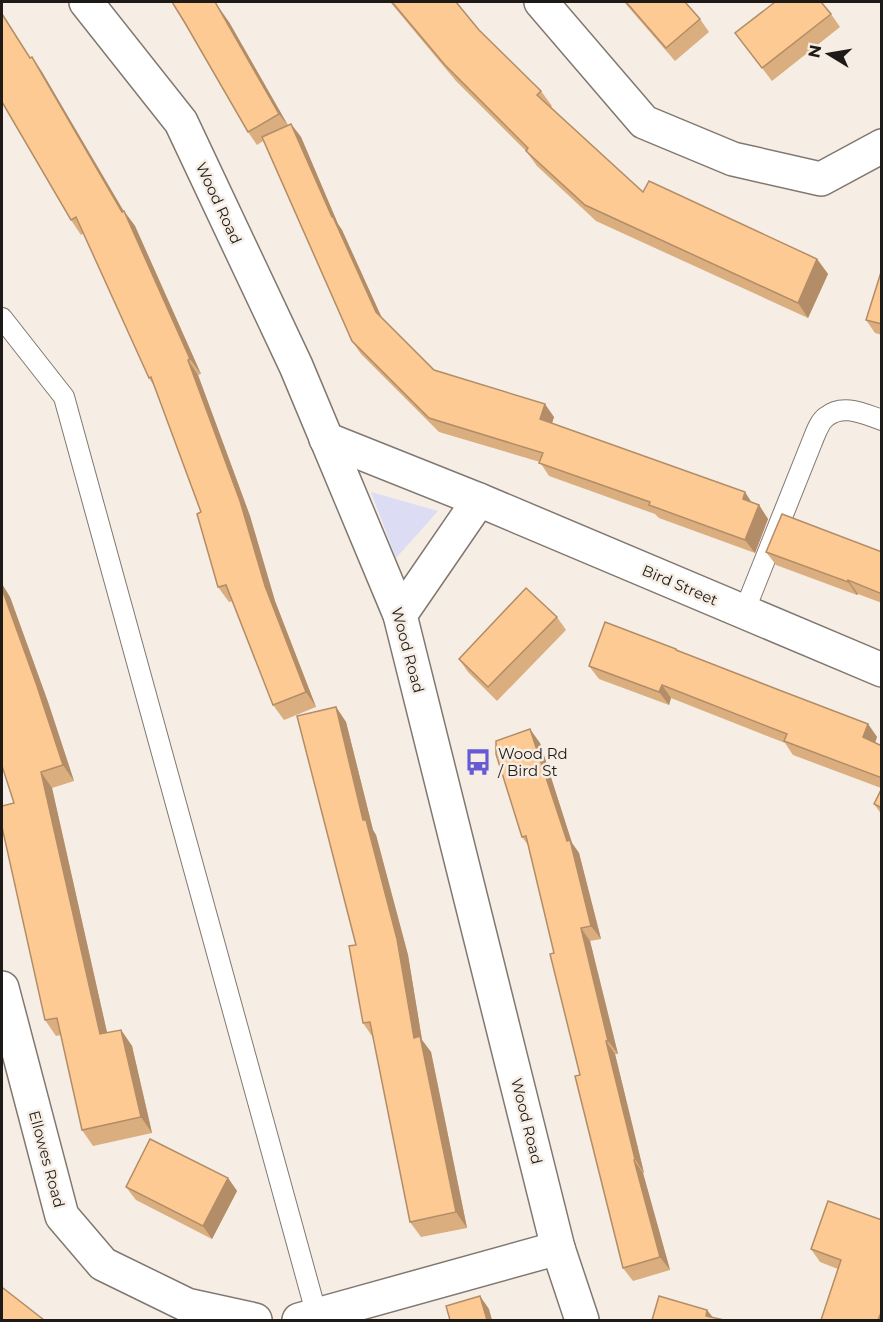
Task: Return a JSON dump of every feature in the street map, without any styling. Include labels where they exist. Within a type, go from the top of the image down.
[{"type":"street","name":"Wood Road","points":[[86,2],[181,122],[296,366],[400,615],[558,1248],[582,1320]]},
{"type":"street","points":[[541,2],[644,122],[733,159],[821,179],[882,146]]},
{"type":"street","name":"Bird Street","points":[[326,439],[479,500],[882,670]]},
{"type":"street","points":[[400,615],[479,500]]},
{"type":"street","name":"Ellowes Road","points":[[2,988],[62,1216],[103,1263],[187,1305],[255,1320]]},
{"type":"street","points":[[308,1318],[558,1248]]},
{"type":"lane","points":[[2,318],[64,397],[308,1318]]},
{"type":"lane","points":[[744,612],[824,417],[837,411],[850,409],[882,420]]},
{"type":"shaded area","points":[[371,492],[438,511],[396,558]]},
{"type":"building","points":[[172,2],[215,2],[279,114],[248,132]]},
{"type":"building","points":[[392,2],[456,2],[479,30],[541,91],[537,95],[643,192],[649,181],[817,259],[798,303],[585,205],[526,151],[528,148],[445,65]]},
{"type":"building","points":[[626,2],[685,2],[700,19],[666,48]]},
{"type":"building","points":[[775,2],[821,2],[831,14],[762,68],[735,33]]},
{"type":"building","points":[[2,14],[30,58],[32,57],[122,212],[124,211],[190,359],[188,360],[240,501],[265,586],[306,692],[273,705],[226,585],[218,587],[197,514],[201,512],[151,377],[149,378],[76,217],[71,220],[2,102]]},
{"type":"building","points":[[291,124],[376,312],[434,370],[545,404],[540,419],[745,492],[743,499],[759,505],[745,540],[649,505],[650,502],[539,463],[543,453],[429,418],[352,341],[262,137]]},
{"type":"building","points":[[882,269],[882,324],[866,320]]},
{"type":"building","points":[[782,514],[882,552],[882,594],[766,552]]},
{"type":"building","points":[[526,588],[557,617],[488,687],[459,659]]},
{"type":"building","points":[[2,589],[63,765],[41,772],[100,1034],[121,1030],[141,1117],[82,1130],[57,1018],[45,1020],[2,827],[2,806],[14,803],[2,766]]},
{"type":"building","points":[[605,622],[868,724],[863,737],[882,746],[882,778],[784,741],[787,734],[662,685],[659,692],[589,666]]},
{"type":"building","points":[[336,707],[363,820],[366,820],[397,939],[414,1038],[420,1036],[456,1212],[410,1222],[370,1022],[363,1023],[349,946],[356,945],[297,716]]},
{"type":"building","points":[[530,729],[567,841],[570,840],[591,926],[581,928],[634,1160],[660,1257],[623,1268],[575,1076],[580,1075],[550,954],[554,953],[526,836],[522,837],[496,754],[496,741]]},
{"type":"building","points":[[882,788],[882,808],[874,804]]},
{"type":"building","points":[[150,1139],[228,1178],[203,1226],[126,1187]]},
{"type":"building","points":[[828,1201],[882,1220],[882,1310],[878,1320],[821,1320],[841,1260],[811,1249]]},
{"type":"building","points":[[3,1288],[44,1320],[2,1320]]},
{"type":"building","points":[[480,1296],[487,1320],[450,1320],[446,1306]]},
{"type":"building","points":[[659,1296],[707,1310],[706,1316],[724,1320],[652,1320]]},
{"type":"place","name":"Wood Rd / Bird St","points":[[478,762]]}]
